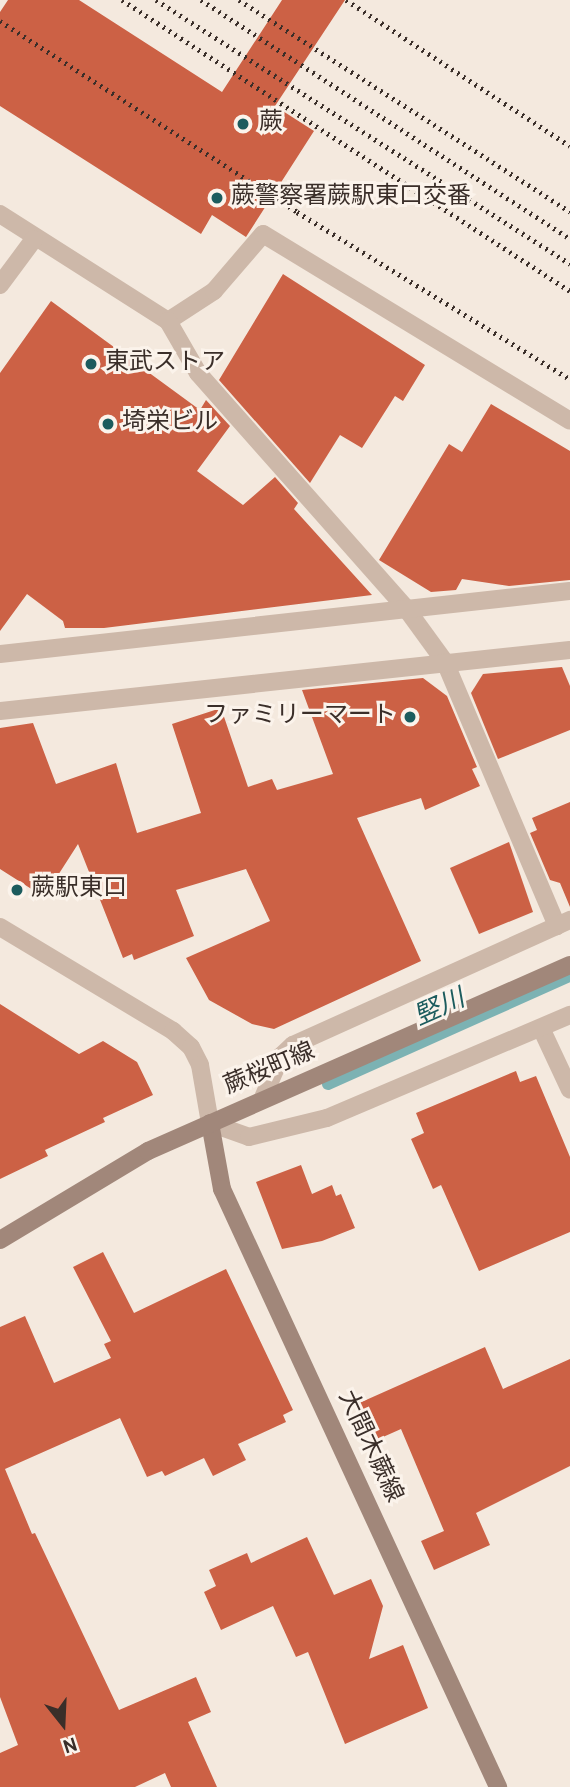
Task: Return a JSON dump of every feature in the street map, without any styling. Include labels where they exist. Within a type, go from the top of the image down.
[{"type":"main road","name":"蕨桜町線","points":[[0,1240],[148,1151],[570,965]]},
{"type":"main road","name":"大間木蕨線","points":[[210,1123],[222,1189],[498,1787]]},
{"type":"street","points":[[0,214],[34,239],[168,321],[198,373],[405,607],[445,662],[564,923],[292,1045],[281,1056],[262,1100]]},
{"type":"street","points":[[168,321],[214,290],[263,234],[570,421]]},
{"type":"street","points":[[0,285],[34,239]]},
{"type":"street","points":[[0,654],[405,607],[570,591]]},
{"type":"street","points":[[0,711],[570,650]]},
{"type":"street","points":[[0,926],[173,1031],[191,1047],[200,1065],[210,1123],[248,1137],[327,1118],[570,1015]]},
{"type":"street","points":[[541,1028],[570,1090]]},
{"type":"building","points":[[8,0],[79,0],[222,92],[282,0],[345,0],[275,106],[314,131],[246,237],[212,215],[201,234],[0,106],[0,12]]},
{"type":"building","points":[[283,274],[425,365],[403,401],[395,396],[362,448],[340,435],[310,483],[219,380]]},
{"type":"building","points":[[51,301],[200,410],[206,400],[230,426],[197,471],[243,505],[275,477],[298,503],[294,509],[372,595],[104,628],[65,628],[63,621],[27,594],[0,631],[0,373]]},
{"type":"building","points":[[491,404],[570,451],[570,580],[509,586],[462,579],[456,590],[431,592],[379,560],[449,444],[462,452]]},
{"type":"building","points":[[562,667],[570,686],[570,730],[498,759],[471,693],[483,674]]},
{"type":"building","points":[[423,678],[447,696],[477,767],[472,769],[480,786],[425,810],[421,798],[357,818],[421,961],[274,1029],[252,1024],[209,1000],[186,958],[270,921],[246,869],[176,890],[194,936],[134,960],[132,954],[123,958],[78,844],[44,897],[0,869],[0,728],[33,723],[56,784],[116,763],[137,833],[201,813],[172,724],[221,708],[248,787],[272,779],[277,790],[333,774],[302,690]]},
{"type":"building","points":[[570,802],[570,907],[560,883],[550,880],[530,833],[537,830],[532,818]]},
{"type":"building","points":[[509,842],[533,912],[479,934],[450,868]]},
{"type":"building","points":[[0,1004],[79,1054],[103,1041],[137,1062],[153,1095],[103,1118],[105,1122],[45,1150],[48,1156],[0,1179]]},
{"type":"building","points":[[516,1071],[520,1082],[536,1076],[570,1157],[570,1232],[479,1271],[441,1185],[433,1189],[411,1139],[424,1133],[416,1113]]},
{"type":"building","points":[[301,1165],[312,1194],[332,1185],[336,1196],[341,1194],[355,1228],[322,1241],[282,1249],[256,1182]]},
{"type":"building","points":[[103,1252],[134,1313],[226,1269],[293,1410],[283,1415],[286,1422],[238,1444],[246,1460],[213,1476],[204,1458],[165,1476],[162,1471],[147,1477],[120,1418],[5,1469],[32,1534],[35,1533],[119,1710],[196,1677],[211,1712],[188,1722],[217,1787],[171,1787],[165,1773],[135,1787],[0,1787],[0,1753],[18,1745],[0,1697],[0,1327],[25,1316],[54,1383],[111,1358],[104,1344],[111,1341],[73,1267]]},
{"type":"building","points":[[485,1347],[503,1389],[570,1359],[570,1466],[476,1513],[490,1545],[434,1570],[421,1541],[444,1531],[401,1429],[374,1441],[357,1404]]},
{"type":"building","points":[[307,1537],[334,1595],[371,1579],[383,1606],[369,1659],[403,1645],[428,1708],[345,1744],[308,1652],[296,1657],[273,1606],[221,1630],[204,1592],[216,1586],[209,1570],[247,1553],[251,1563]]},
{"type":"waterway","name":"竪川","points":[[328,1084],[570,976]]},
{"type":"railway","points":[[122,0],[570,291]]},
{"type":"railway","points":[[156,0],[570,264]]},
{"type":"railway","points":[[201,0],[570,239]]},
{"type":"railway","points":[[239,0],[570,212]]},
{"type":"railway","points":[[346,0],[570,146]]},
{"type":"railway","points":[[0,21],[297,212],[570,379]]},
{"type":"place","name":"蕨","points":[[243,124]]},
{"type":"place","name":"蕨警察署蕨駅東口交番","points":[[217,198]]},
{"type":"place","name":"東武ストア","points":[[91,364]]},
{"type":"place","name":"埼栄ビル","points":[[108,424]]},
{"type":"place","name":"ファミリーマート","points":[[410,717]]},
{"type":"place","name":"蕨駅東口","points":[[17,890]]}]
